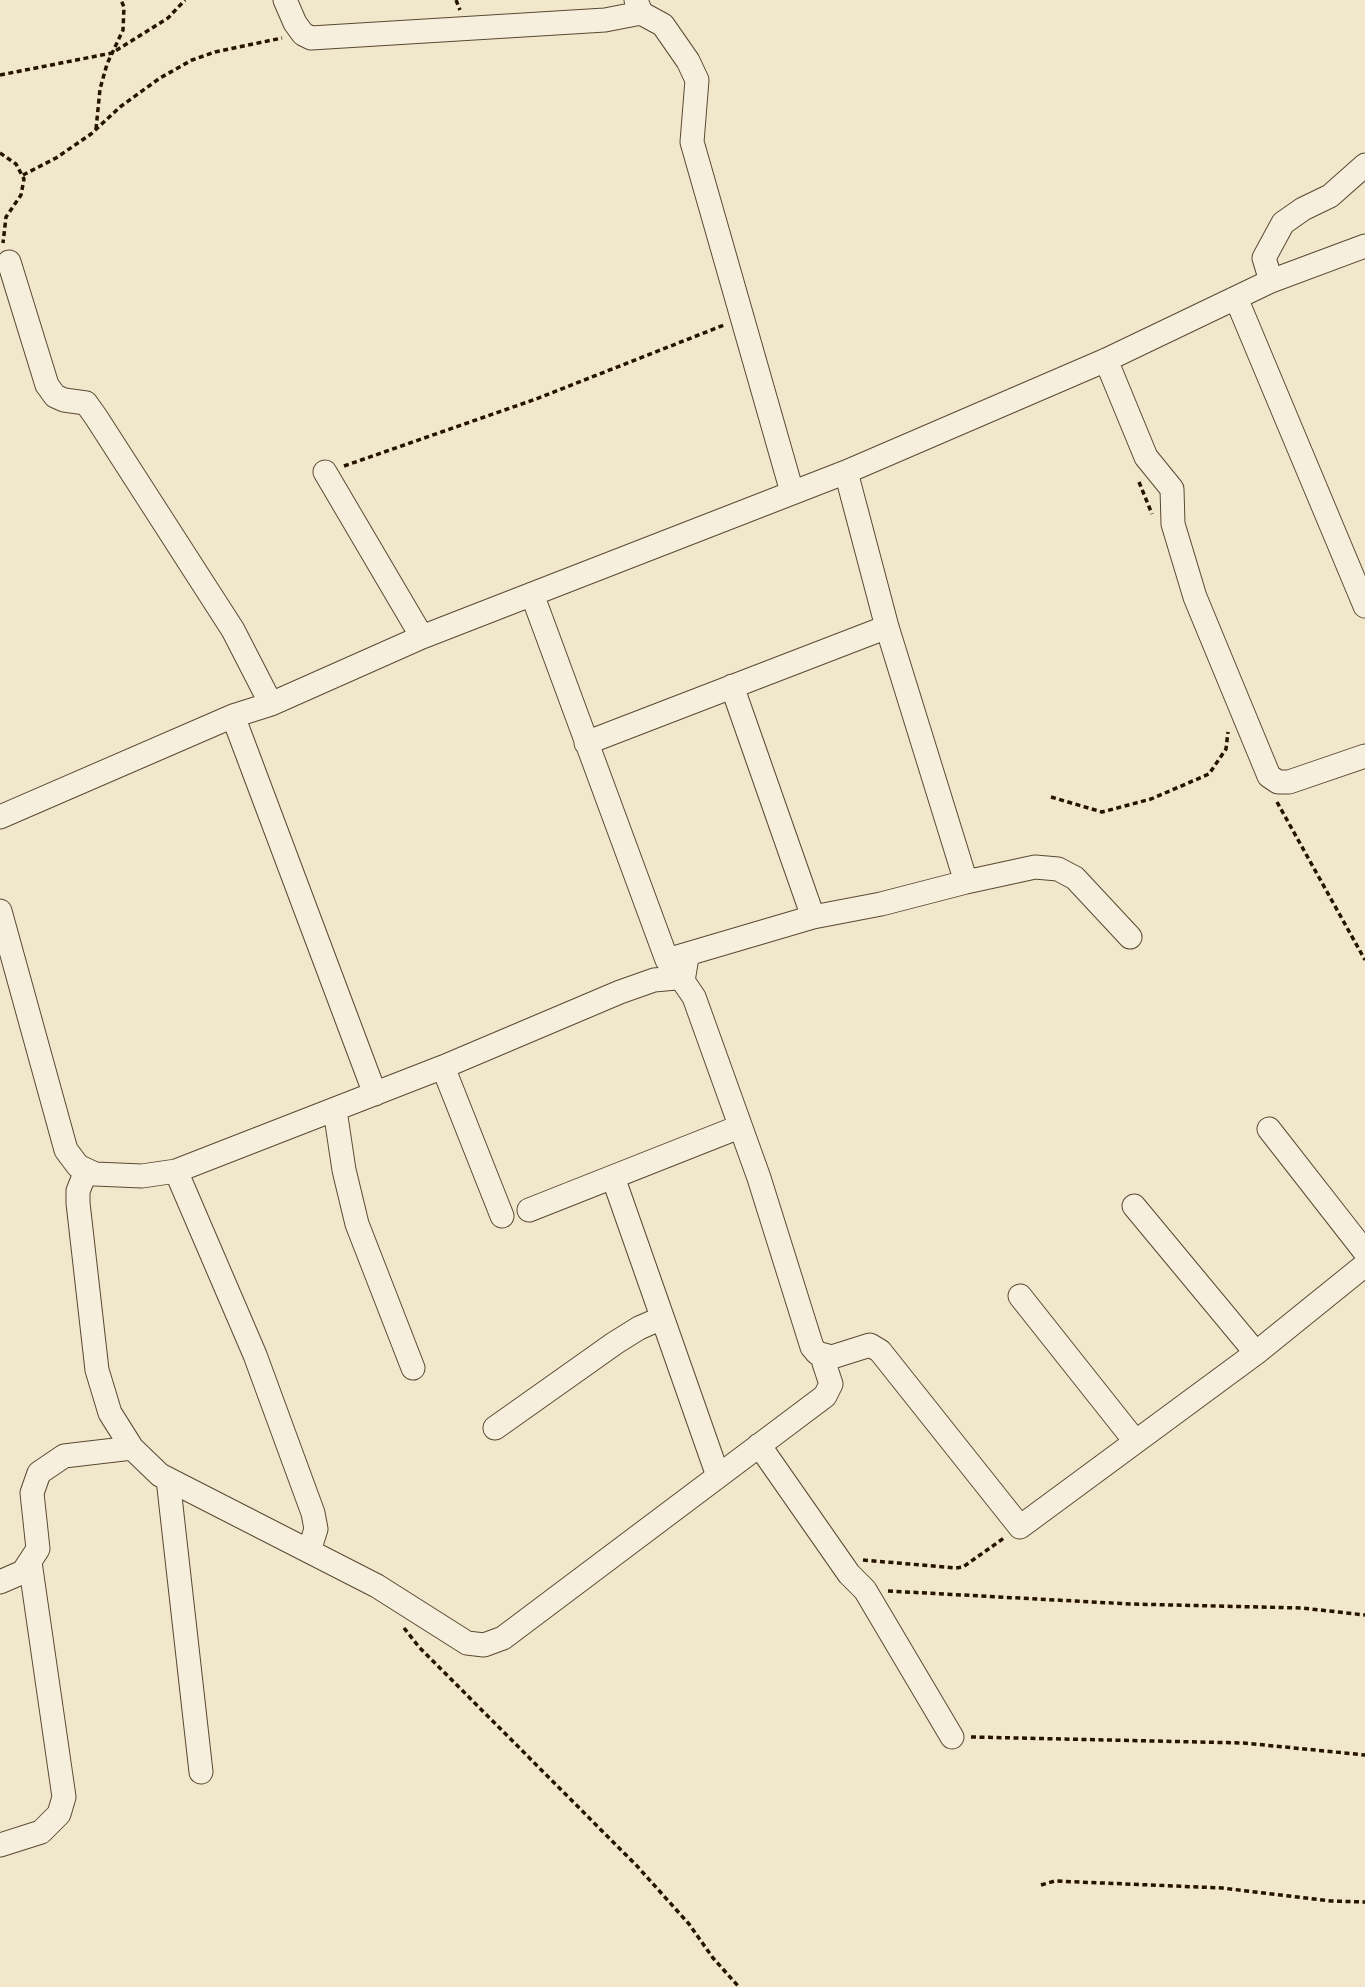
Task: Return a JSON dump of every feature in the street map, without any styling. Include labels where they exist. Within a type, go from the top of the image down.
[{"type":"street","points":[[285,0],[295,23],[303,34],[311,38],[605,20],[638,7],[663,25],[688,61],[696,80],[692,142],[792,492]]},
{"type":"street","points":[[1271,281],[1264,258],[1283,223],[1303,209],[1330,196],[1365,165]]},
{"type":"street","points":[[0,817],[233,716],[271,704],[422,637],[846,472],[1106,360],[1271,281],[1365,246]]},
{"type":"street","points":[[9,262],[47,385],[55,396],[86,403],[96,417],[233,630],[271,704]]},
{"type":"street","points":[[1236,298],[1365,606]]},
{"type":"street","points":[[1106,360],[1146,457],[1172,489],[1173,524],[1195,597],[1267,772],[1273,780],[1283,783],[1365,756]]},
{"type":"street","points":[[325,472],[422,637]]},
{"type":"street","points":[[846,472],[887,627],[966,882]]},
{"type":"street","points":[[532,594],[667,960]]},
{"type":"street","points":[[586,743],[887,627]]},
{"type":"street","points":[[732,686],[813,917]]},
{"type":"street","points":[[233,716],[375,1094]]},
{"type":"street","points":[[667,960],[813,917],[881,904],[1035,867],[1058,870],[1083,884],[1130,937]]},
{"type":"street","points":[[0,911],[62,1141],[71,1159],[86,1171],[123,1176],[177,1171],[443,1067],[620,992],[654,981],[676,978],[682,981],[694,997],[759,1178],[809,1340],[817,1353],[832,1357],[870,1345],[880,1351],[1020,1527],[1256,1353],[1365,1265]]},
{"type":"street","points":[[667,960],[687,957],[682,981]]},
{"type":"street","points":[[443,1067],[502,1216]]},
{"type":"street","points":[[335,1110],[344,1170],[357,1224],[413,1368]]},
{"type":"street","points":[[529,1210],[739,1127]]},
{"type":"street","points":[[1269,1129],[1365,1252]]},
{"type":"street","points":[[86,1171],[78,1191],[78,1203],[97,1370],[110,1413],[132,1448],[145,1462],[168,1479],[377,1586],[467,1643],[484,1645],[503,1638],[825,1395],[831,1384],[824,1363],[825,1356]]},
{"type":"street","points":[[177,1171],[255,1354],[313,1513],[316,1529],[309,1551]]},
{"type":"street","points":[[612,1177],[718,1476]]},
{"type":"street","points":[[1134,1206],[1256,1353]]},
{"type":"street","points":[[1020,1296],[1135,1441]]},
{"type":"street","points":[[495,1427],[615,1343],[662,1318]]},
{"type":"street","points":[[759,1446],[840,1562],[865,1590],[952,1737]]},
{"type":"street","points":[[0,1582],[23,1572],[38,1549],[32,1493],[39,1472],[64,1456],[132,1448]]},
{"type":"street","points":[[168,1479],[201,1772]]},
{"type":"street","points":[[0,1845],[41,1832],[59,1814],[64,1797],[30,1562]]},
{"type":"path","points":[[96,129],[100,89],[123,30],[124,8],[121,0]]},
{"type":"path","points":[[0,75],[112,53],[168,18],[185,0]]},
{"type":"path","points":[[23,175],[56,158],[160,78],[192,60],[215,52],[303,34]]},
{"type":"path","points":[[0,153],[16,164],[23,175],[24,187],[4,225],[3,244],[9,262]]},
{"type":"path","points":[[325,472],[536,399],[742,317]]},
{"type":"path","points":[[1135,472],[1155,522]]},
{"type":"path","points":[[1051,797],[1102,812],[1151,799],[1209,774],[1226,749],[1229,730]]},
{"type":"path","points":[[1273,780],[1271,789],[1275,798],[1365,960]]},
{"type":"path","points":[[840,1562],[853,1559],[963,1567],[1020,1527]]},
{"type":"path","points":[[865,1590],[1130,1604],[1302,1608],[1365,1615]]},
{"type":"path","points":[[397,1620],[419,1647],[637,1866],[689,1924],[713,1958],[739,1987]]},
{"type":"path","points":[[952,1737],[1244,1743],[1365,1755]]},
{"type":"path","points":[[1041,1885],[1055,1881],[1222,1888],[1331,1901],[1365,1902]]}]
